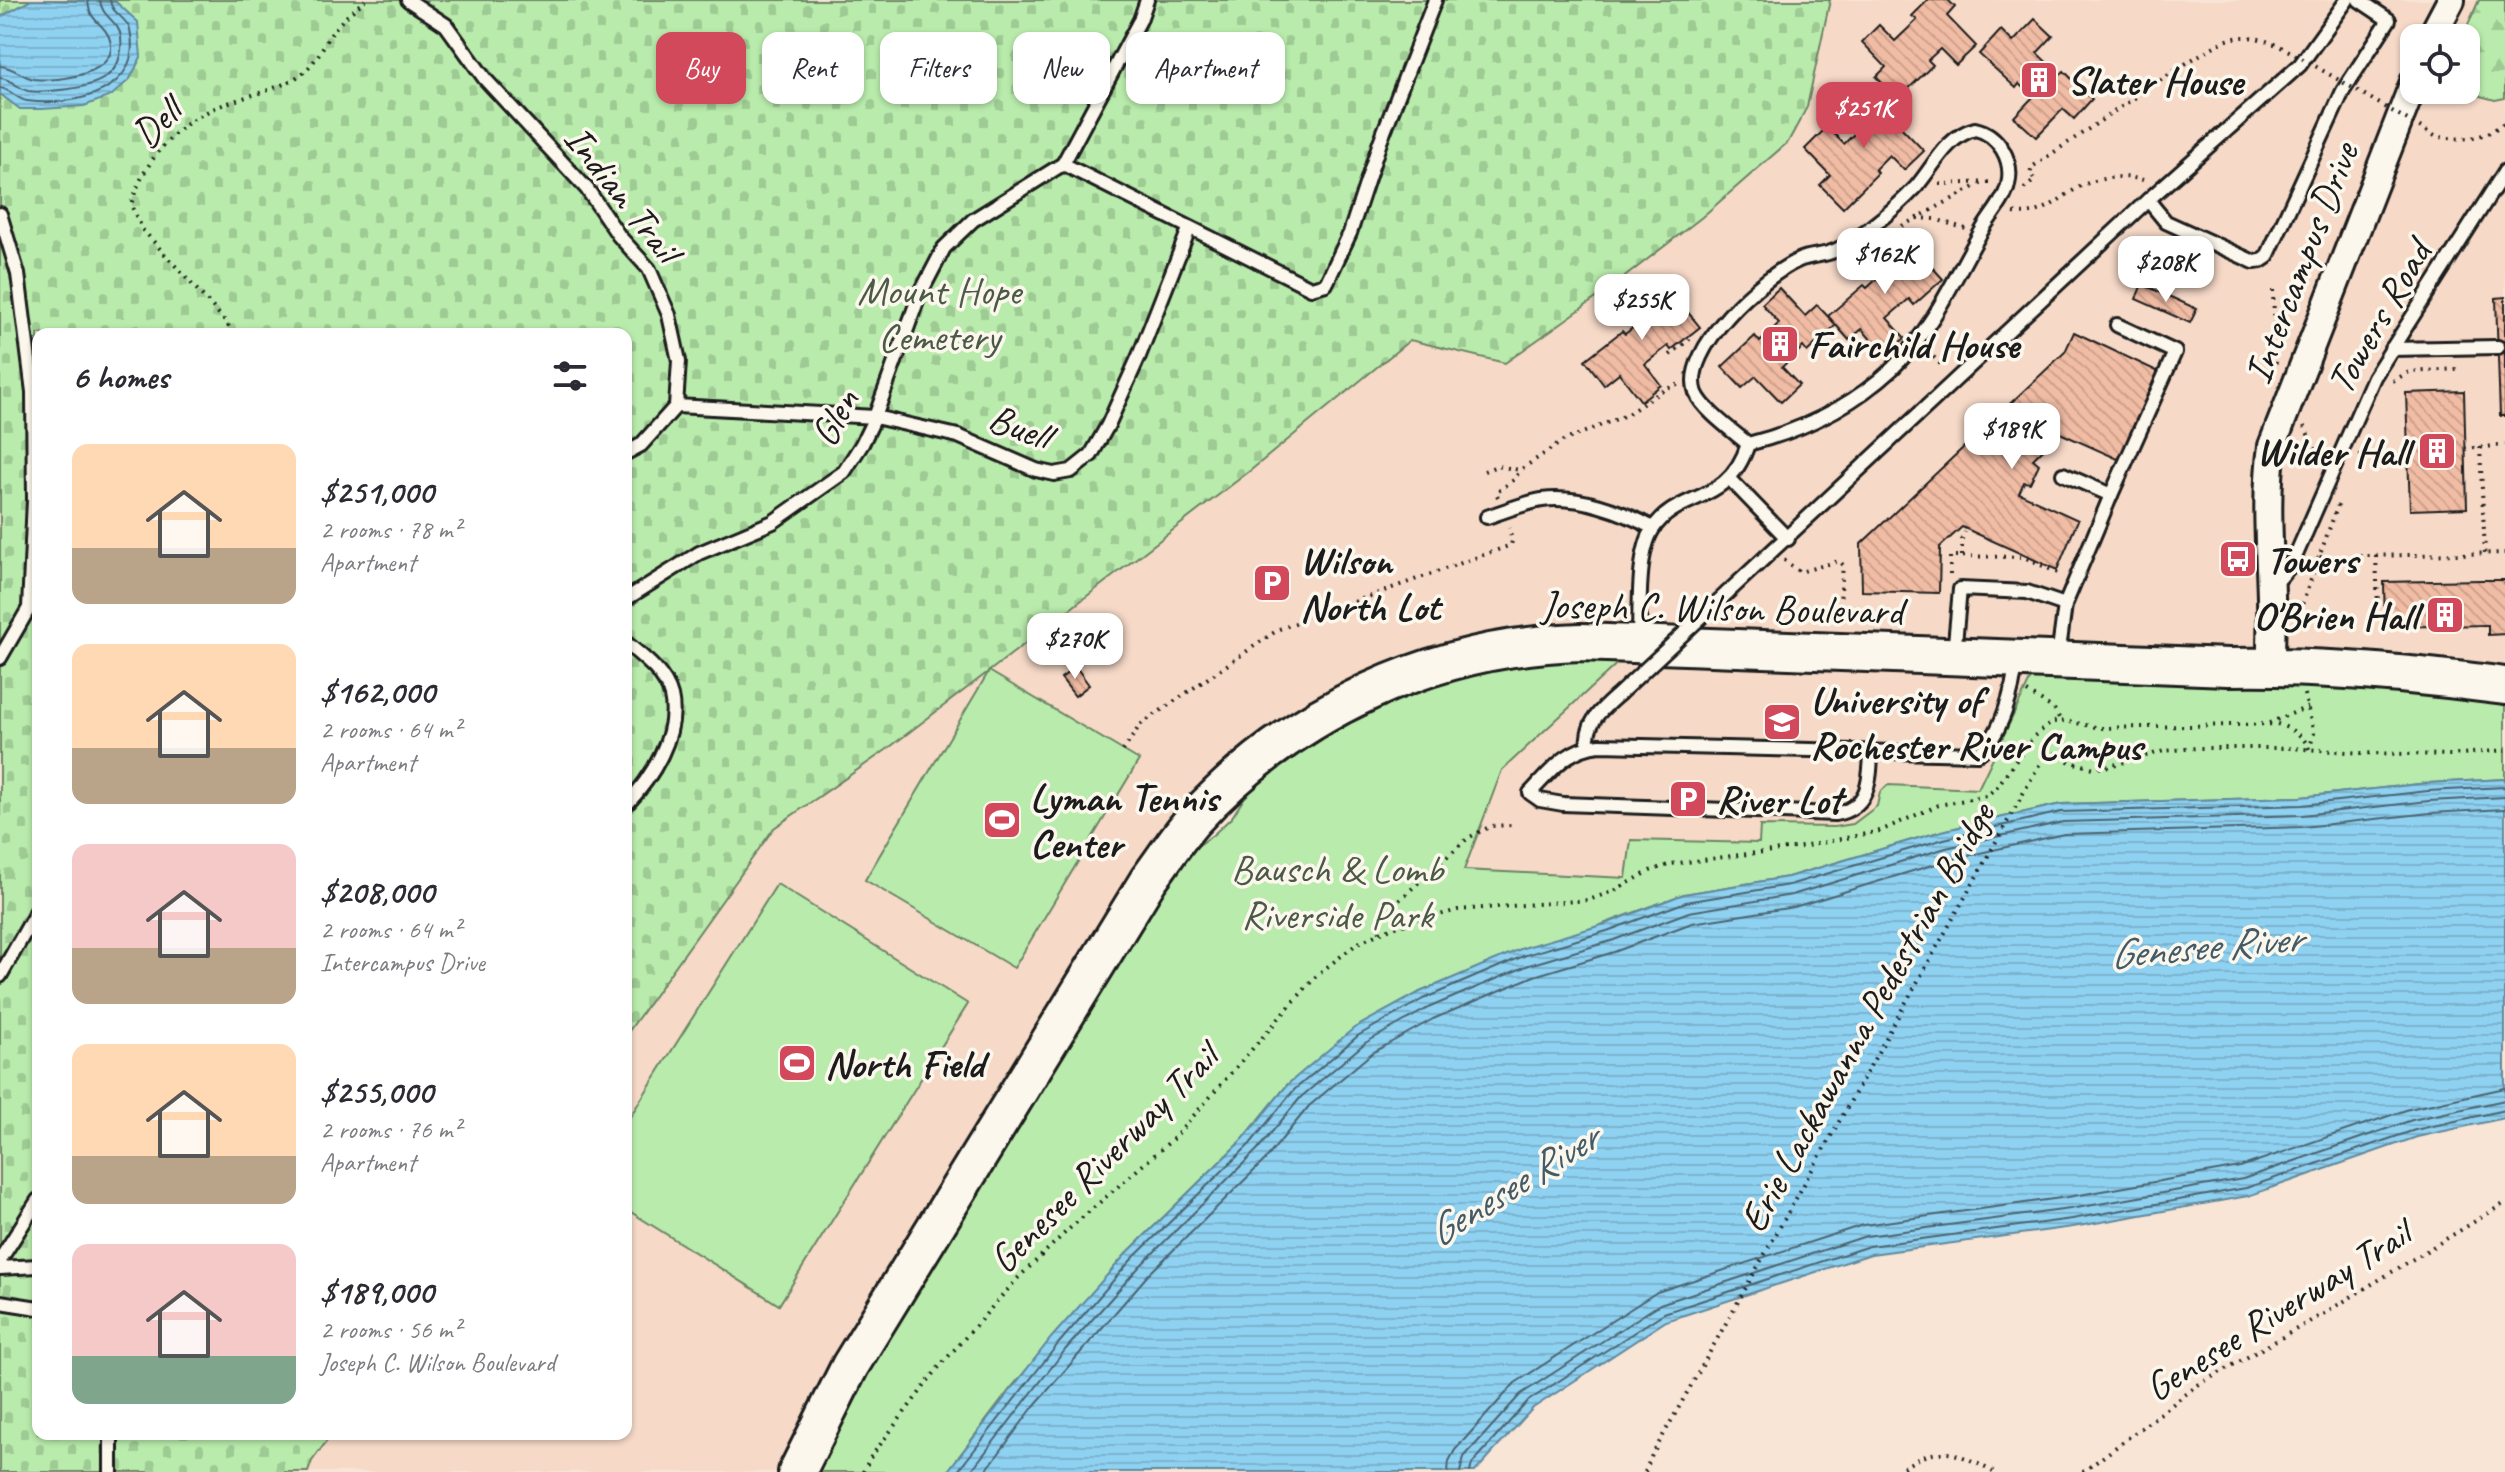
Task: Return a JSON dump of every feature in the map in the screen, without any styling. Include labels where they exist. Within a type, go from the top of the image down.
[{"type":"street","points":[[2438,24],[2451,0]]},
{"type":"street","name":"Intercampus Drive","points":[[2286,674],[2271,579],[2267,483],[2272,446],[2405,104]]},
{"type":"street","name":"Joseph C. Wilson Boulevard","points":[[797,1472],[850,1366],[1149,879],[1192,821],[1241,774],[1298,729],[1353,698],[1410,674],[1483,652],[1557,642],[2057,660],[2286,674],[2505,676]]},
{"type":"street","name":"Joseph C. Wilson Boulevard","points":[[2439,677],[2505,686]]},
{"type":"lane","name":"Indian Trail","points":[[408,0],[446,25],[485,79],[587,189],[619,236],[649,269],[669,315],[679,361],[676,406]]},
{"type":"lane","points":[[1147,0],[1140,20],[1063,164],[1311,288],[1326,284],[1350,233],[1380,142],[1435,0]]},
{"type":"lane","points":[[1588,747],[1587,735],[1591,723],[1619,694],[2148,200],[2300,65],[2347,0]]},
{"type":"lane","points":[[2148,200],[2166,222],[2254,262],[2267,257],[2343,91],[2389,20],[2359,0]]},
{"type":"lane","points":[[1975,129],[1988,132],[1999,141],[2009,182],[2006,193],[1981,230],[1930,325],[1892,369],[1840,407],[1799,428],[1748,444],[1705,405],[1695,391],[1697,363],[1722,324],[1754,292],[1797,260],[1832,253],[1882,218],[1923,178],[1960,132],[1975,129]]},
{"type":"lane","name":"Glen","points":[[632,595],[699,553],[773,522],[844,472],[875,417],[919,296],[944,248],[973,220],[1063,164]]},
{"type":"lane","name":"Towers Road","points":[[2271,579],[2280,578],[2292,564],[2374,377],[2505,171]]},
{"type":"lane","points":[[0,214],[18,274],[32,384]]},
{"type":"lane","name":"Buell","points":[[676,406],[875,417],[958,436],[1036,470],[1054,474],[1071,471],[1091,455],[1108,425],[1189,229]]},
{"type":"lane","points":[[2057,660],[2065,605],[2175,352],[2117,325]]},
{"type":"lane","points":[[2391,349],[2498,347]]},
{"type":"lane","points":[[632,450],[641,445],[676,406]]},
{"type":"lane","points":[[1639,643],[1644,563],[1653,528],[1667,515],[1730,479],[1741,463],[1748,444]]},
{"type":"lane","points":[[2063,474],[2111,495]]},
{"type":"lane","points":[[1730,479],[1788,539]]},
{"type":"lane","points":[[1487,517],[1534,502],[1562,500],[1617,512],[1653,528]]},
{"type":"lane","points":[[0,658],[29,608],[32,543]]},
{"type":"lane","points":[[1954,656],[1960,589],[2027,592],[2065,605]]},
{"type":"lane","points":[[632,648],[654,667],[671,695],[671,724],[663,748],[643,787],[632,799]]},
{"type":"lane","points":[[1871,753],[1870,783],[1864,797],[1849,810],[1835,814],[1563,804],[1547,802],[1530,793],[1566,756],[1588,747],[1628,744],[1978,754],[1986,747],[2006,709],[2014,682],[2016,659]]},
{"type":"lane","points":[[0,976],[32,920]]},
{"type":"lane","points":[[0,1260],[32,1209]]},
{"type":"lane","points":[[0,1268],[32,1266]]},
{"type":"lane","points":[[0,1302],[32,1307]]},
{"type":"lane","points":[[111,1440],[111,1472]]},
{"type":"path","name":"Dell","points":[[229,328],[143,230],[131,205],[138,180],[159,151],[189,120],[298,77],[319,56],[337,26],[365,0]]},
{"type":"path","points":[[2019,193],[2035,180],[2030,174],[2032,167],[2224,40],[2246,36],[2268,40],[2291,52],[2435,136],[2470,139],[2487,134],[2505,122]]},
{"type":"path","points":[[2005,211],[2020,215],[2046,209],[2093,181],[2135,177],[2143,180]]},
{"type":"path","points":[[1923,178],[1935,184],[1997,181]]},
{"type":"path","points":[[1899,227],[1984,182]]},
{"type":"path","points":[[1917,218],[1947,222],[1972,231]]},
{"type":"path","points":[[2273,290],[2276,367]]},
{"type":"path","points":[[2385,390],[2393,380],[2409,372],[2457,369]]},
{"type":"path","points":[[1123,751],[1140,725],[1279,629],[1511,545],[1511,535],[1496,493],[1515,479],[1520,470],[1563,441],[1626,415],[1665,389],[1694,382]]},
{"type":"path","points":[[2298,415],[2315,449]]},
{"type":"path","points":[[2465,449],[2505,445]]},
{"type":"path","points":[[2355,463],[2362,447]]},
{"type":"path","points":[[2480,447],[2485,553]]},
{"type":"path","points":[[2358,455],[2408,454]]},
{"type":"path","points":[[1484,471],[1497,466],[1520,470]]},
{"type":"path","points":[[2296,622],[2338,505]]},
{"type":"path","points":[[1962,556],[1965,532]]},
{"type":"path","points":[[1775,550],[1792,569],[1800,572],[1839,561],[1843,565],[1837,628]]},
{"type":"path","points":[[2319,557],[2505,553]]},
{"type":"path","points":[[1950,575],[1950,556],[2024,557],[2075,581]]},
{"type":"path","points":[[2376,556],[2378,605],[2384,605]]},
{"type":"path","points":[[2286,674],[2308,707],[2314,733],[2309,749]]},
{"type":"path","points":[[2268,724],[2308,707]]},
{"type":"path","name":"Genesee Riverway Trail","points":[[863,1472],[870,1458],[939,1367],[1017,1279],[1069,1229],[1174,1138],[1318,974],[1348,949],[1380,932],[1458,910],[1589,900],[1671,864],[1802,847],[1880,831],[1939,805],[1986,796],[1996,788],[2034,736],[2053,722],[2067,721],[2100,728],[2277,724],[2293,730],[2309,749]]},
{"type":"path","name":"Erie Lackawanna Pedestrian Bridge","points":[[1645,1472],[2057,733]]},
{"type":"path","points":[[2047,749],[2070,762],[2094,768],[2179,749],[2309,749],[2451,755],[2505,750]]},
{"type":"path","points":[[1380,932],[1379,923],[1385,913],[1452,851],[1484,828],[1512,825]]},
{"type":"path","name":"Genesee Riverway Trail","points":[[2083,1472],[2198,1385],[2323,1314],[2505,1203]]},
{"type":"path","points":[[1896,1472],[1921,1456],[1948,1451],[1993,1472]]},
{"type":"shaded area","name":"University of Rochester River Campus","points":[[1830,0],[2505,0],[2505,670],[1978,789],[1888,785],[1880,792],[1877,806],[1853,824],[1834,827],[1760,826],[1759,843],[1632,840],[1626,878],[1463,870],[1502,770],[1623,658],[1259,740],[781,1472],[308,1472],[327,1440],[632,1440],[632,1023],[774,828],[886,750],[1022,646],[1251,470],[1411,340],[1505,363],[1613,286],[1702,217],[1807,107]]},
{"type":"green space","name":"Mount Hope Cemetery","points":[[0,0],[1830,0],[1807,107],[1788,142],[1702,217],[1613,286],[1505,363],[1410,340],[1251,470],[1022,646],[886,750],[774,828],[632,1027],[632,328],[32,328],[32,1440],[328,1440],[308,1472],[0,1472]]},
{"type":"green space","points":[[2479,0],[2505,0],[2505,98],[2495,100],[2480,96],[2480,24],[2468,24]]},
{"type":"green space","name":"Bausch & Lomb Riverside Park","points":[[1623,658],[1502,770],[1464,870],[1626,878],[1631,840],[1759,843],[1760,826],[1834,827],[1853,824],[1877,806],[1880,792],[1888,785],[1978,789],[2033,674],[2278,680],[2505,697],[2505,779],[2428,783],[2301,797],[2061,804],[1942,831],[1788,877],[1684,894],[1420,992],[1288,1084],[1244,1138],[1126,1254],[1011,1388],[947,1472],[812,1472],[833,1427],[1179,860],[1232,817],[1257,778],[1295,749],[1390,697],[1497,665]]},
{"type":"green space","name":"Lyman Tennis Center","points":[[989,671],[1139,760],[1014,968],[865,880]]},
{"type":"green space","name":"North Field","points":[[777,884],[968,1004],[779,1305],[632,1213],[632,1114]]},
{"type":"water","points":[[31,0],[116,2],[138,22],[141,57],[130,79],[111,96],[84,106],[20,109],[0,94],[0,17]]},
{"type":"water","name":"Genesee River","points":[[2505,779],[2505,1118],[2417,1137],[2248,1196],[2073,1227],[1871,1254],[1666,1321],[1533,1408],[1475,1472],[947,1472],[1051,1338],[1126,1254],[1244,1138],[1288,1084],[1354,1028],[1420,992],[1523,948],[1605,924],[1684,894],[1788,877],[1942,831],[2061,804],[2301,797],[2428,783]]},
{"type":"building","points":[[1928,0],[1948,0],[1955,7],[1947,16],[1976,46],[1956,65],[1940,49],[1928,60],[1933,65],[1898,99],[1876,77],[1886,67],[1862,42],[1879,25],[1895,41],[1917,20],[1912,16]]},
{"type":"building","name":"Slater House","points":[[2035,19],[2053,36],[2037,53],[2060,75],[2064,71],[2092,99],[2074,119],[2063,109],[2036,137],[2014,117],[2033,97],[2019,84],[2016,88],[1979,54],[2001,30],[2013,42]]},
{"type":"building","points":[[1889,91],[1909,111],[1897,123],[1924,151],[1904,170],[1889,155],[1875,169],[1878,173],[1843,208],[1820,185],[1830,175],[1805,149],[1827,127],[1844,144],[1860,128],[1855,124]]},
{"type":"building","points":[[1887,236],[1912,265],[1922,256],[1943,279],[1914,305],[1909,299],[1887,318],[1905,338],[1885,356],[1862,329],[1849,340],[1828,316],[1864,285],[1867,288],[1879,277],[1863,258]]},
{"type":"building","points":[[1648,283],[1672,313],[1682,305],[1700,327],[1671,350],[1668,346],[1645,364],[1661,385],[1641,401],[1619,373],[1604,385],[1585,360],[1622,331],[1625,334],[1640,322],[1625,302]]},
{"type":"building","points":[[2142,284],[2197,309],[2190,323],[2136,299]]},
{"type":"building","name":"Fairchild House","points":[[1779,288],[1805,316],[1817,305],[1836,325],[1807,352],[1803,347],[1782,367],[1799,385],[1781,402],[1756,376],[1742,388],[1722,367],[1755,336],[1760,342],[1779,323],[1762,304]]},
{"type":"building","points":[[2505,297],[2505,416],[2500,416],[2496,298]]},
{"type":"building","points":[[2074,332],[2159,372],[2120,460],[2060,433],[2033,459],[2039,464],[2030,483],[2024,482],[2019,493],[2078,520],[2057,570],[1962,527],[1940,547],[1939,593],[1862,591],[1861,544],[2065,352]]},
{"type":"building","name":"Wilder Hall","points":[[2464,391],[2467,508],[2410,510],[2406,393]]},
{"type":"building","name":"O'Brien Hall","points":[[2505,580],[2505,634],[2488,635],[2488,625],[2385,627],[2384,582]]},
{"type":"building","points":[[1076,667],[1089,685],[1075,696],[1061,678]]},
{"type":"place","name":"Slater House","points":[[2039,80]]},
{"type":"place","name":"Fairchild House","points":[[1780,344]]},
{"type":"place","name":"Wilder Hall","points":[[2437,451]]},
{"type":"place","name":"Towers","points":[[2238,559]]},
{"type":"place","name":"Wilson North Lot","points":[[1272,583]]},
{"type":"place","name":"O'Brien Hall","points":[[2445,615]]},
{"type":"place","name":"University of Rochester River Campus","points":[[1782,722]]},
{"type":"place","name":"River Lot","points":[[1688,799]]},
{"type":"place","name":"Lyman Tennis Center","points":[[1002,820]]},
{"type":"place","name":"North Field","points":[[797,1063]]}]
